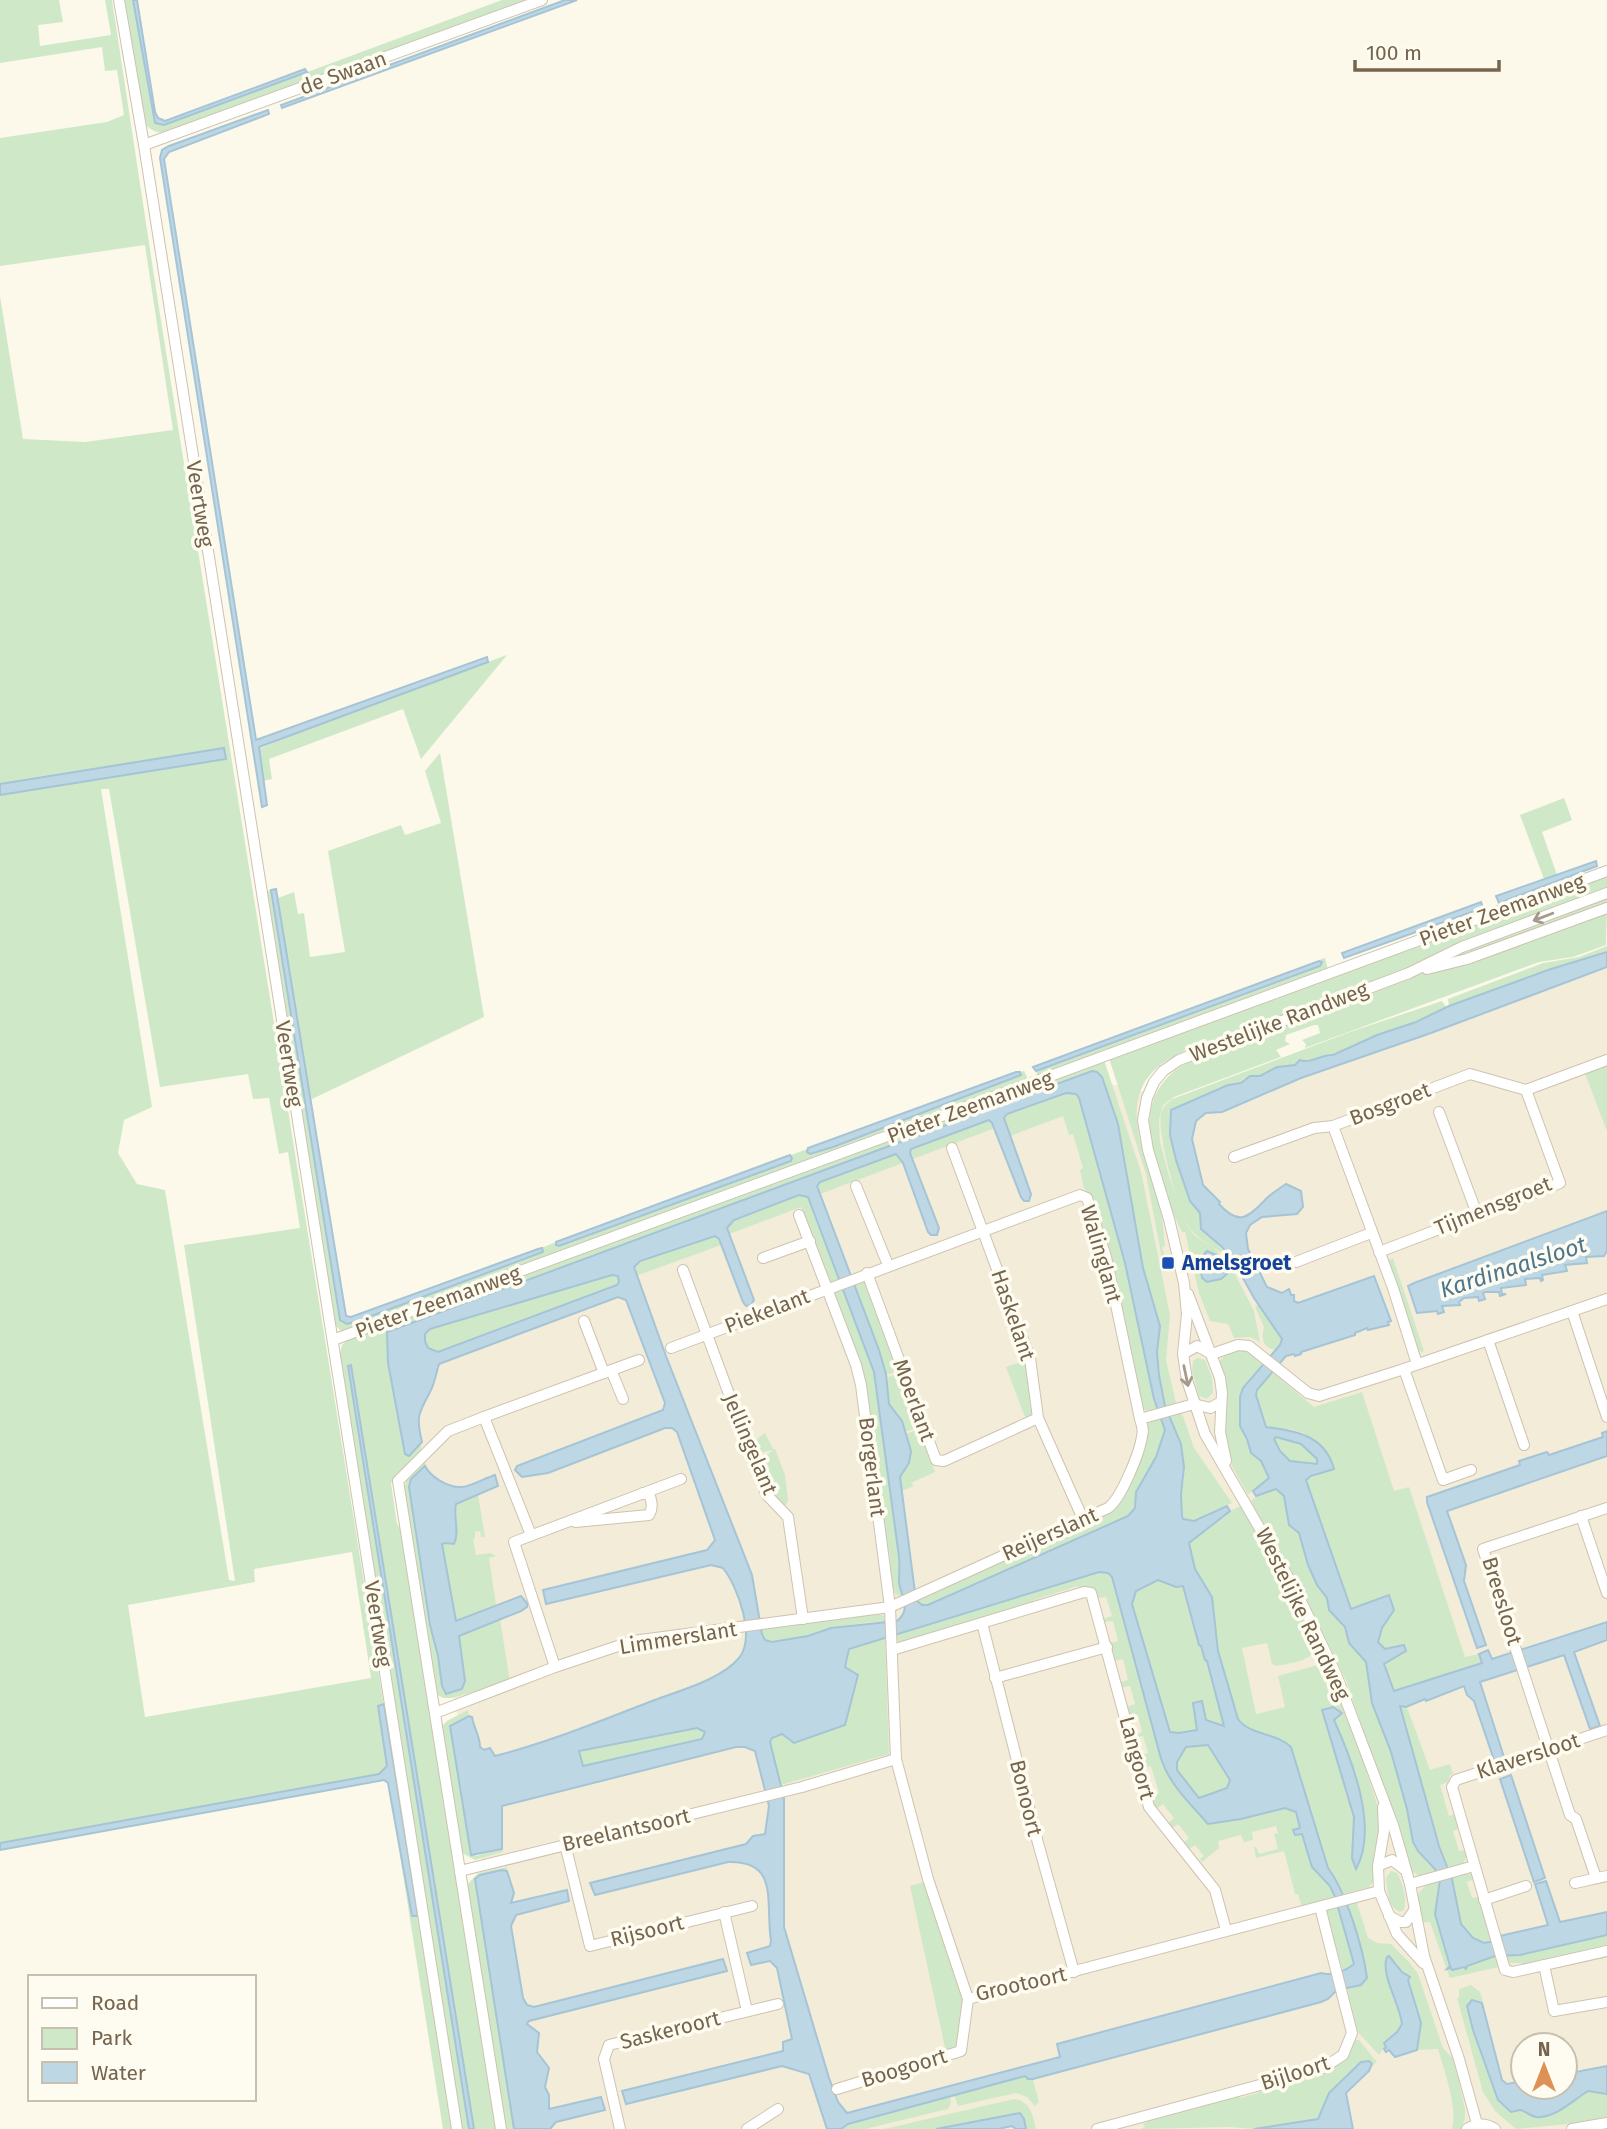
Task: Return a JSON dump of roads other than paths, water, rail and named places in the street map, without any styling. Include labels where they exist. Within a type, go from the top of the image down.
[{"type":"street","name":"Veertweg","points":[[119,0],[457,2129]]},
{"type":"street","name":"de Swaan","points":[[144,145],[542,0]]},
{"type":"street","name":"Pieter Zeemanweg","points":[[333,1340],[1607,871]]},
{"type":"street","name":"Westelijke Randweg","points":[[1229,1472],[1220,1432],[1220,1378],[1184,1283],[1143,1128],[1144,1107],[1154,1082],[1170,1065],[1196,1052],[1409,973],[1462,947],[1607,892]]},
{"type":"street","name":"Westelijke Randweg","points":[[1409,973],[1467,959],[1607,908]]},
{"type":"street","points":[[1526,1090],[1607,1060]]},
{"type":"street","name":"Bosgroet","points":[[1418,1364],[1333,1126],[1470,1074],[1526,1090]]},
{"type":"street","name":"Tijmensgroet","points":[[1379,1252],[1560,1183],[1526,1090]]},
{"type":"street","points":[[1439,1112],[1477,1214]]},
{"type":"street","points":[[1234,1157],[1314,1128],[1333,1126]]},
{"type":"street","points":[[952,1148],[982,1230]]},
{"type":"street","points":[[856,1186],[888,1265]]},
{"type":"street","name":"Walinglant","points":[[830,1287],[1075,1195],[1087,1198],[1106,1257],[1145,1418]]},
{"type":"street","name":"Piekelant","points":[[671,1348],[830,1287],[799,1215]]},
{"type":"street","name":"Haskelant","points":[[982,1230],[1030,1358],[1038,1418],[1083,1519]]},
{"type":"street","points":[[1296,1262],[1371,1233]]},
{"type":"street","points":[[763,1258],[810,1241]]},
{"type":"street","name":"Jellingelant","points":[[683,1270],[766,1494],[788,1517],[803,1619]]},
{"type":"street","name":"Moerlant","points":[[863,1275],[936,1460],[944,1461],[1038,1418]]},
{"type":"street","name":"Westelijke Randweg","points":[[1184,1283],[1187,1314],[1185,1371],[1194,1405],[1205,1434],[1296,1591],[1329,1658],[1383,1800],[1407,1872],[1416,1906],[1420,1943],[1459,2059],[1472,2127]]},
{"type":"street","name":"Borgerlant","points":[[830,1287],[861,1385],[892,1645]]},
{"type":"street","points":[[1184,1354],[1197,1346],[1212,1354],[1243,1345],[1249,1346],[1308,1393],[1319,1396],[1405,1370],[1607,1299]]},
{"type":"street","points":[[1572,1311],[1607,1417]]},
{"type":"street","points":[[584,1321],[623,1399]]},
{"type":"street","points":[[1488,1340],[1524,1445]]},
{"type":"street","points":[[501,2129],[398,1481],[448,1431],[639,1360]]},
{"type":"street","points":[[1405,1370],[1443,1480],[1472,1470]]},
{"type":"street","points":[[1145,1418],[1194,1405],[1210,1408],[1221,1402]]},
{"type":"street","points":[[484,1417],[531,1535]]},
{"type":"street","name":"Reijerslant","points":[[803,1619],[890,1611],[919,1592],[1108,1508],[1118,1497],[1141,1441],[1145,1418]]},
{"type":"street","points":[[555,1667],[514,1542],[681,1479]]},
{"type":"street","points":[[564,1522],[649,1515],[652,1502],[650,1496],[643,1493]]},
{"type":"street","name":"Breesloot","points":[[1596,1878],[1576,1819],[1570,1815],[1483,1549],[1607,1508]]},
{"type":"street","points":[[1581,1516],[1607,1592]]},
{"type":"street","name":"Langoort","points":[[892,1645],[982,1623],[1088,1592],[1093,1598],[1107,1647],[1149,1807],[1215,1890],[1226,1930]]},
{"type":"street","name":"Limmerslant","points":[[435,1713],[634,1640],[803,1619]]},
{"type":"street","name":"Bonoort","points":[[982,1623],[1074,1972]]},
{"type":"street","name":"Grootoort","points":[[892,1645],[895,1759],[928,1879],[968,1999],[1379,1891]]},
{"type":"street","points":[[995,1678],[1107,1647]]},
{"type":"street","name":"Klaversloot","points":[[1544,1965],[1513,1972],[1504,1966],[1453,1783],[1607,1730]]},
{"type":"street","name":"Breelantsoort","points":[[460,1871],[792,1790],[895,1759]]},
{"type":"street","name":"Westelijke Randweg","points":[[1383,1800],[1379,1891],[1396,1934],[1428,1971]]},
{"type":"street","name":"Rijsoort","points":[[565,1844],[590,1946],[752,1906]]},
{"type":"street","points":[[1378,1866],[1394,1861],[1407,1872]]},
{"type":"street","points":[[1410,1884],[1474,1866]]},
{"type":"street","points":[[1575,1883],[1607,1875]]},
{"type":"street","points":[[1484,1900],[1526,1886]]},
{"type":"street","name":"Bijloort","points":[[1097,2129],[1330,2065],[1343,2055],[1352,2036],[1334,1963],[1324,1906]]},
{"type":"street","points":[[1389,1916],[1406,1922],[1416,1906]]},
{"type":"street","name":"Saskeroort","points":[[724,1912],[747,2011]]},
{"type":"street","points":[[1607,1951],[1544,1965],[1554,2011],[1607,2002]]},
{"type":"street","name":"Boogoort","points":[[837,2089],[961,2051],[968,1999]]},
{"type":"street","name":"Saskeroort","points":[[620,2129],[604,2059],[609,2045],[778,2004]]},
{"type":"street","points":[[747,2129],[778,2109]]},
{"type":"street","points":[[1572,2129],[1607,2123]]},
{"type":"street","points":[[1472,2127],[1484,2124],[1495,2129]]},
{"type":"water","points":[[133,0],[137,0],[155,112],[158,118],[165,121],[305,69],[307,72],[164,125],[155,123]]},
{"type":"water","points":[[565,0],[577,0],[282,108],[281,105]]},
{"type":"water","points":[[268,110],[269,114],[169,152],[164,159],[256,740],[487,657],[488,662],[259,747],[267,805],[262,807],[160,158],[162,150],[169,146]]},
{"type":"water","points":[[224,748],[226,759],[0,795],[0,784]]},
{"type":"water","points":[[1596,861],[1597,866],[1499,903],[1496,896]]},
{"type":"water","points":[[276,889],[346,1316],[351,1317],[538,1249],[542,1248],[543,1252],[358,1321],[347,1324],[340,1320],[271,890]]},
{"type":"water","points":[[1481,902],[1483,908],[1344,958],[1342,953]]},
{"type":"water","points":[[1607,952],[1607,967],[1301,1078],[1222,1112],[1206,1113],[1196,1121],[1192,1139],[1203,1185],[1232,1215],[1247,1215],[1286,1184],[1301,1191],[1303,1207],[1297,1214],[1262,1217],[1250,1225],[1246,1233],[1248,1249],[1267,1287],[1282,1293],[1289,1289],[1291,1295],[1294,1295],[1294,1301],[1298,1303],[1374,1276],[1391,1321],[1388,1322],[1389,1325],[1368,1330],[1367,1328],[1355,1335],[1301,1354],[1286,1356],[1257,1390],[1256,1395],[1266,1427],[1288,1430],[1308,1437],[1324,1449],[1330,1458],[1334,1469],[1306,1480],[1351,1609],[1389,1595],[1394,1610],[1382,1628],[1378,1642],[1385,1649],[1404,1645],[1406,1651],[1384,1664],[1394,1691],[1482,1663],[1479,1654],[1488,1650],[1492,1659],[1607,1622],[1607,1640],[1574,1652],[1600,1726],[1590,1729],[1564,1655],[1480,1682],[1504,1757],[1494,1760],[1474,1701],[1467,1695],[1464,1686],[1426,1701],[1425,1699],[1406,1707],[1400,1706],[1439,1846],[1452,1879],[1461,1924],[1473,1938],[1484,1943],[1502,1940],[1500,1936],[1548,1925],[1535,1884],[1546,1881],[1560,1922],[1607,1912],[1607,1935],[1520,1955],[1495,1956],[1467,1966],[1466,1969],[1464,1967],[1452,1970],[1447,1969],[1450,1966],[1435,1914],[1440,1880],[1435,1869],[1413,1842],[1391,1752],[1372,1703],[1366,1662],[1349,1643],[1345,1627],[1329,1610],[1327,1598],[1317,1585],[1308,1565],[1299,1533],[1289,1525],[1284,1496],[1276,1489],[1256,1496],[1253,1491],[1269,1478],[1261,1461],[1251,1453],[1240,1426],[1240,1397],[1243,1388],[1280,1345],[1282,1339],[1238,1269],[1234,1268],[1221,1279],[1207,1282],[1202,1278],[1199,1260],[1207,1251],[1226,1263],[1231,1259],[1222,1247],[1201,1229],[1200,1213],[1190,1201],[1176,1160],[1170,1135],[1171,1110],[1228,1085],[1241,1083],[1250,1076],[1260,1076],[1277,1067],[1295,1065],[1300,1060],[1309,1061],[1333,1055],[1449,1006]],"holes":[[[1276,1437],[1301,1444],[1317,1459],[1317,1464],[1290,1461],[1280,1451],[1274,1439]]]},
{"type":"water","points":[[1322,962],[1320,966],[1036,1071],[1033,1067]]},
{"type":"water","points":[[1092,1071],[1097,1072],[1102,1077],[1118,1124],[1143,1268],[1160,1326],[1157,1352],[1159,1375],[1165,1406],[1181,1444],[1184,1467],[1182,1516],[1183,1519],[1194,1521],[1227,1506],[1230,1511],[1189,1543],[1195,1569],[1212,1597],[1218,1651],[1238,1719],[1249,1728],[1291,1747],[1328,1868],[1353,1920],[1367,1978],[1361,1985],[1337,1990],[1321,2002],[1033,2079],[1025,2076],[848,2124],[841,2129],[827,2129],[809,2074],[782,2066],[626,2104],[622,2091],[783,2051],[783,2042],[792,2039],[777,1968],[770,1961],[751,1965],[747,1953],[770,1946],[771,1941],[767,1886],[756,1868],[745,1863],[728,1862],[595,1895],[590,1883],[746,1844],[753,1836],[765,1834],[769,1806],[755,1751],[736,1747],[502,1806],[502,1849],[471,1855],[450,1726],[472,1717],[480,1747],[484,1750],[490,1748],[495,1756],[553,1739],[696,1685],[731,1666],[744,1649],[745,1625],[739,1599],[723,1568],[711,1565],[546,1604],[543,1590],[707,1550],[715,1540],[677,1432],[672,1428],[665,1428],[548,1473],[522,1477],[515,1470],[517,1466],[663,1410],[665,1403],[626,1300],[618,1297],[439,1364],[419,1416],[422,1442],[409,1456],[405,1454],[388,1363],[387,1332]],"holes":[[[1066,1093],[1076,1094],[1079,1098],[1125,1263],[1154,1399],[1165,1430],[1156,1457],[1136,1492],[1135,1508],[1128,1516],[928,1605],[922,1605],[916,1600],[900,1477],[909,1463],[911,1451],[902,1421],[889,1404],[886,1374],[879,1350],[817,1186],[820,1182],[896,1154],[903,1163],[928,1232],[937,1235],[939,1228],[910,1153],[911,1149],[989,1120],[1021,1197],[1024,1201],[1029,1201],[1031,1194],[1004,1118],[1007,1114]],[[799,1195],[808,1197],[874,1372],[899,1557],[899,1582],[905,1607],[897,1621],[831,1628],[808,1636],[772,1642],[765,1640],[762,1634],[752,1575],[634,1267],[640,1261],[715,1236],[719,1239],[743,1302],[746,1306],[751,1305],[754,1300],[727,1228],[734,1220]],[[612,1275],[618,1276],[617,1285],[438,1352],[428,1348],[425,1341],[425,1334],[430,1329]],[[1099,1572],[1108,1573],[1112,1577],[1160,1755],[1168,1775],[1208,1824],[1285,1808],[1296,1812],[1300,1828],[1293,1830],[1295,1835],[1302,1834],[1312,1867],[1330,1886],[1354,1964],[1338,1972],[1321,1973],[1057,2044],[1060,2057],[847,2113],[838,2102],[829,2078],[784,1927],[784,1798],[770,1742],[772,1738],[782,1734],[794,1743],[845,1725],[858,1675],[845,1667],[849,1649]],[[1158,1580],[1176,1587],[1183,1586],[1224,1726],[1206,1720],[1202,1701],[1193,1703],[1197,1730],[1170,1732],[1132,1604],[1136,1591]],[[697,1728],[705,1732],[702,1739],[583,1766],[579,1751]],[[1208,1745],[1230,1780],[1227,1788],[1199,1798],[1177,1770],[1177,1762],[1186,1747]]]},
{"type":"water","points":[[1016,1072],[1021,1075],[833,1147],[810,1154],[807,1152],[808,1148]]},
{"type":"water","points":[[790,1155],[791,1161],[556,1245],[556,1242]]},
{"type":"water","name":"Kardinaalsloot","points":[[1607,1211],[1607,1251],[1604,1256],[1586,1257],[1587,1263],[1565,1265],[1567,1271],[1542,1275],[1541,1281],[1540,1278],[1525,1279],[1526,1285],[1501,1288],[1502,1294],[1506,1294],[1500,1296],[1499,1292],[1485,1292],[1485,1299],[1479,1301],[1478,1297],[1464,1298],[1459,1302],[1460,1305],[1442,1306],[1444,1312],[1438,1314],[1437,1311],[1417,1313],[1408,1286]]},
{"type":"water","points":[[351,1365],[474,2129],[469,2129],[348,1366]]},
{"type":"water","points":[[1607,1431],[1607,1456],[1447,1511],[1466,1565],[1464,1581],[1486,1645],[1477,1648],[1427,1497],[1520,1465],[1519,1461],[1547,1452],[1549,1455],[1603,1437],[1602,1433]]},
{"type":"water","points":[[425,1466],[435,1477],[451,1486],[466,1486],[495,1475],[498,1486],[456,1504],[454,1544],[442,1544],[456,1621],[521,1596],[527,1603],[527,1607],[521,1611],[459,1636],[465,1681],[462,1689],[446,1694],[430,1625],[409,1487],[411,1479]]},
{"type":"water","points":[[384,1704],[418,1916],[412,1916],[388,1783],[384,1780],[0,1850],[0,1843],[379,1774],[387,1766],[378,1706]]},
{"type":"water","points":[[1333,1707],[1342,1713],[1334,1720],[1355,1774],[1364,1814],[1365,1834],[1356,1869],[1352,1858],[1354,1817],[1322,1710]]},
{"type":"water","points":[[1511,1775],[1545,1878],[1534,1882],[1500,1779]]},
{"type":"water","points":[[507,1871],[514,1893],[511,1903],[567,1890],[569,1901],[516,1915],[511,1926],[523,1998],[527,2005],[534,2007],[723,1959],[727,1971],[529,2021],[527,2024],[539,2033],[537,2052],[549,2068],[545,2087],[549,2095],[549,2109],[601,2097],[605,2110],[556,2122],[550,2129],[514,2129],[475,1879],[480,1875]]},
{"type":"water","points":[[1389,1956],[1402,1972],[1410,1977],[1408,1980],[1421,2023],[1417,2050],[1395,2057],[1389,2050],[1386,2052],[1384,2049],[1384,2043],[1402,2024],[1386,1972]]},
{"type":"water","points":[[1472,2000],[1482,2003],[1502,2080],[1509,2084],[1509,2101],[1573,2101],[1557,2112],[1543,2117],[1520,2110],[1511,2112],[1498,2100],[1467,2006]]},
{"type":"water","points":[[1369,2061],[1372,2064],[1369,2071],[1346,2093],[1353,2129],[1254,2129],[1318,2119],[1329,2093],[1361,2062]]},
{"type":"water","points":[[1607,2066],[1607,2094],[1588,2091],[1579,2097],[1579,2071]]},
{"type":"water","points":[[1020,2113],[1026,2129],[1012,2126],[998,2129],[936,2129]]},
{"type":"place","name":"Amelsgroet","points":[[1168,1263]]}]
